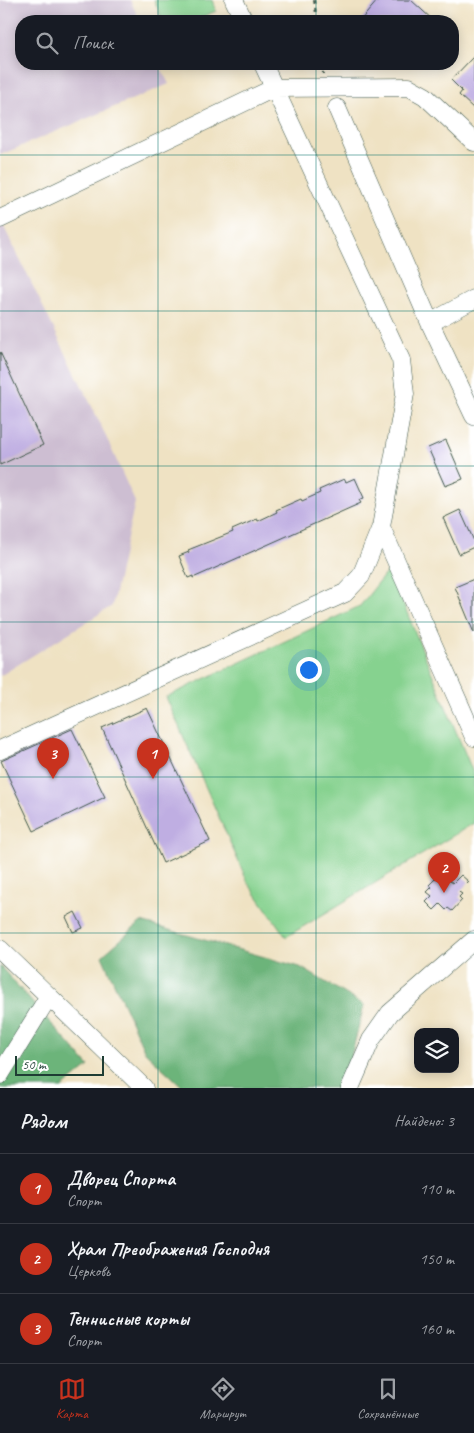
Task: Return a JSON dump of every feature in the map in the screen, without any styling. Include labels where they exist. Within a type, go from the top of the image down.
[{"type":"street","points":[[234,0],[241,15]]},
{"type":"street","points":[[0,750],[345,593],[361,576],[381,527],[405,394],[401,360],[266,70]]},
{"type":"street","points":[[0,219],[274,88],[409,87],[425,96],[474,142]]},
{"type":"street","points":[[337,108],[430,323],[474,416]]},
{"type":"street","points":[[430,323],[474,298]]},
{"type":"street","points":[[381,527],[474,736]]},
{"type":"street","points":[[350,1088],[371,1040],[390,1012],[474,940]]},
{"type":"street","points":[[0,949],[144,1088]]},
{"type":"street","points":[[0,1075],[49,996]]},
{"type":"path","points":[[314,0],[316,15]]},
{"type":"shaded area","points":[[0,0],[130,0],[137,15],[15,15],[15,70],[162,70],[169,84],[0,155]]},
{"type":"shaded area","points":[[0,219],[99,421],[135,502],[112,606],[0,676]]},
{"type":"green space","points":[[154,0],[212,0],[216,11],[206,15],[160,15]]},
{"type":"green space","points":[[389,569],[474,775],[474,823],[286,937],[248,883],[166,697],[360,606]]},
{"type":"green space","points":[[141,922],[300,967],[364,1005],[346,1077],[340,1088],[184,1088],[145,1052],[102,956]]},
{"type":"green space","points":[[0,966],[89,1066],[62,1088],[0,1088]]},
{"type":"building","points":[[378,0],[411,0],[427,15],[365,15]]},
{"type":"building","points":[[474,56],[474,109],[459,95],[462,91],[451,80]]},
{"type":"building","points":[[0,352],[43,445],[0,465]]},
{"type":"building","points":[[446,440],[463,479],[445,486],[428,448]]},
{"type":"building","points":[[355,478],[364,498],[359,500],[361,503],[193,578],[193,576],[188,578],[179,556],[189,552],[188,550],[233,532],[232,530],[257,519],[258,521],[277,512],[276,510],[301,499],[302,501],[320,493],[319,490],[344,479],[346,482]]},
{"type":"building","points":[[460,510],[474,541],[474,547],[459,554],[443,518]]},
{"type":"building","points":[[474,579],[474,633],[455,587]]},
{"type":"building","points":[[147,708],[210,841],[163,863],[102,728]]},
{"type":"building","points":[[72,729],[105,797],[34,831],[1,761]]},
{"type":"building","points":[[461,875],[469,882],[459,892],[462,894],[459,897],[462,900],[452,911],[448,908],[446,910],[440,904],[434,910],[426,902],[432,896],[427,892],[432,887],[429,885],[437,877],[439,879],[443,876],[453,883]]},
{"type":"building","points":[[75,912],[83,928],[73,932],[66,917]]},
{"type":"place","name":"Теннисные корты","points":[[53,779]]},
{"type":"place","name":"Дворец Спорта","points":[[153,779]]},
{"type":"place","name":"Храм Преображения Господня","points":[[444,893]]}]
